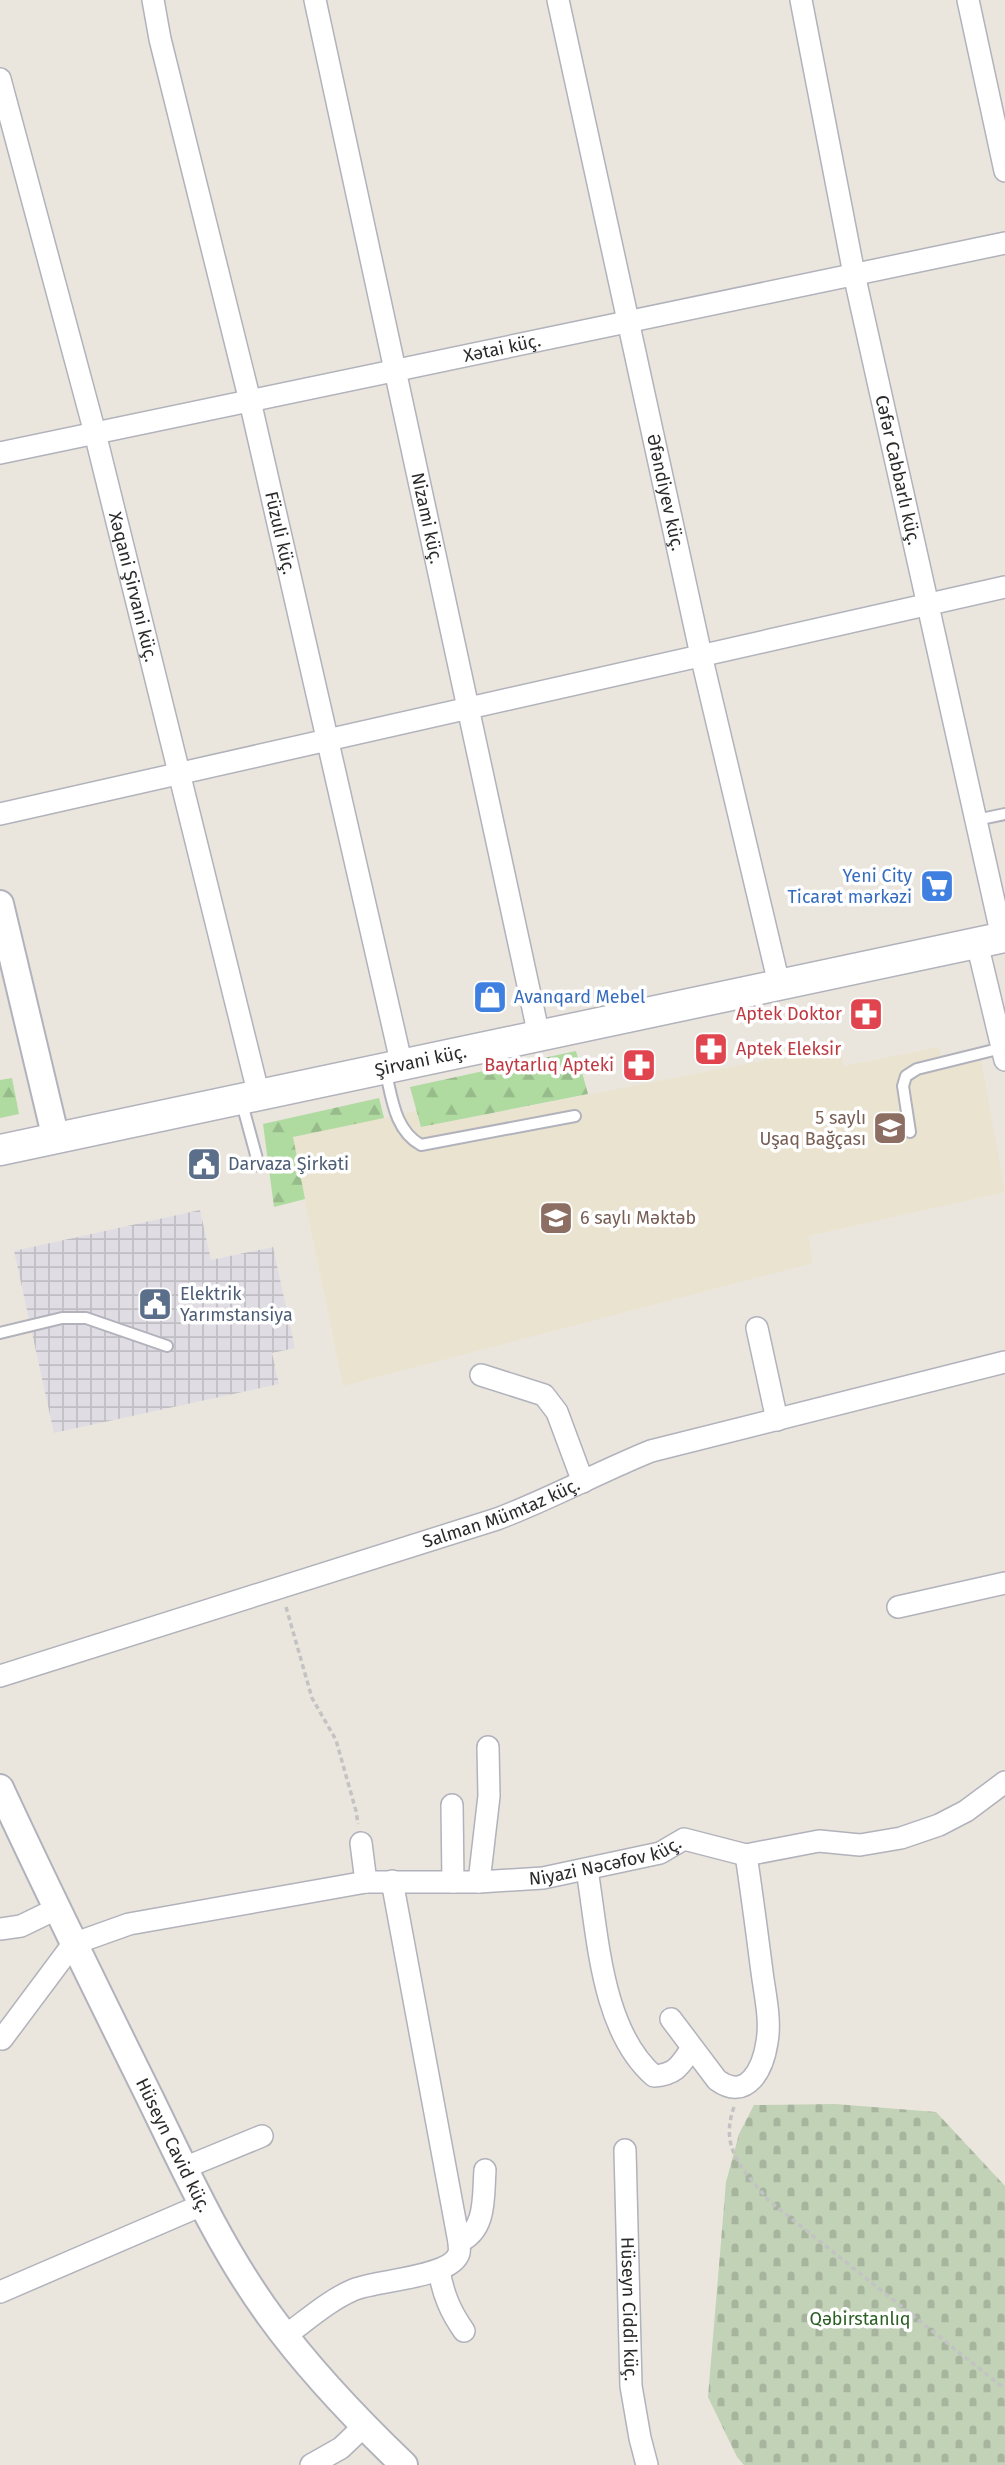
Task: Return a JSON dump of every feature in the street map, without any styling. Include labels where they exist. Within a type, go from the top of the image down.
[{"type":"main road","name":"Şirvani küç.","points":[[0,1150],[995,939]]},
{"type":"street","name":"Füzuli küç.","points":[[153,0],[160,39],[250,401],[326,740],[394,1068]]},
{"type":"street","name":"Nizami küç.","points":[[316,0],[539,1036]]},
{"type":"street","name":"Əfəndiyev küç.","points":[[558,0],[701,655],[779,984]]},
{"type":"street","name":"Cəfər Cabbarlı küç.","points":[[801,0],[854,274],[976,820],[995,939],[1004,1054]]},
{"type":"street","points":[[968,0],[1005,171]]},
{"type":"street","name":"Xəqani Şirvani küç.","points":[[0,79],[95,433],[178,773],[250,1098]]},
{"type":"street","name":"Xətai küç.","points":[[0,453],[1005,243]]},
{"type":"street","points":[[0,814],[1005,587]]},
{"type":"street","points":[[1,908],[6,953],[56,1139]]},
{"type":"street","points":[[757,1328],[777,1420]]},
{"type":"street","name":"Salman Mümtaz küç.","points":[[0,1676],[497,1519],[542,1502],[651,1451],[1005,1362]]},
{"type":"street","points":[[481,1375],[544,1395],[557,1412],[583,1482]]},
{"type":"street","points":[[898,1607],[1005,1583]]},
{"type":"street","points":[[479,1882],[489,1796],[488,1747]]},
{"type":"street","name":"Niyazi Nəcəfov küç.","points":[[73,1944],[129,1924],[366,1882],[479,1882],[543,1878],[660,1853],[684,1839],[746,1855],[819,1841],[860,1844],[901,1838],[939,1825],[966,1811],[1005,1782]]},
{"type":"street","name":"Hüseyn Cavid küç.","points":[[0,1788],[56,1909],[202,2205],[248,2284],[316,2374],[404,2465]]},
{"type":"street","points":[[453,1805],[453,1882]]},
{"type":"street","points":[[361,1843],[366,1882]]},
{"type":"street","points":[[671,2019],[717,2080],[727,2088],[741,2088],[748,2084],[759,2069],[767,2042],[767,2006],[746,1855]]},
{"type":"street","points":[[587,1870],[607,1995],[625,2037],[642,2065],[654,2076],[669,2075],[679,2067],[692,2048]]},
{"type":"street","points":[[285,2336],[334,2300],[356,2289],[439,2270],[451,2264],[459,2255],[459,2242],[392,1881]]},
{"type":"street","points":[[0,1929],[21,1926],[56,1909]]},
{"type":"street","points":[[2,2039],[73,1944]]},
{"type":"street","points":[[184,2168],[262,2136]]},
{"type":"street","name":"Hüseyn Ciddi küç.","points":[[625,2150],[631,2386],[647,2465]]},
{"type":"street","points":[[459,2242],[470,2238],[479,2222],[485,2170]]},
{"type":"street","points":[[0,2292],[202,2205]]},
{"type":"street","points":[[439,2270],[442,2293],[464,2331]]},
{"type":"street","points":[[311,2465],[341,2448],[364,2426]]},
{"type":"lane","points":[[976,820],[1005,814]]},
{"type":"lane","points":[[910,1132],[904,1086],[906,1076],[917,1069],[1004,1054]]},
{"type":"lane","points":[[394,1068],[400,1124],[409,1138],[421,1145],[575,1116]]},
{"type":"lane","points":[[250,1098],[259,1166]]},
{"type":"lane","points":[[0,1333],[62,1318],[86,1318],[167,1346]]},
{"type":"path","points":[[281,1588],[312,1698],[336,1741],[356,1811],[361,1843]]},
{"type":"path","points":[[741,2088],[729,2122],[729,2140],[739,2164],[768,2200],[1005,2389]]},
{"type":"shaded area","name":"6 saylı Məktəb","points":[[839,1046],[844,1066],[939,1047],[943,1068],[981,1060],[1005,1192],[808,1236],[813,1263],[343,1386],[292,1137],[417,1111],[421,1127]]},
{"type":"shaded area","name":"Elektrik Yarımstansiya","points":[[200,1210],[211,1260],[273,1247],[295,1348],[272,1353],[279,1384],[54,1433],[14,1251]]},
{"type":"green space","points":[[576,1051],[588,1094],[421,1127],[410,1087]]},
{"type":"green space","points":[[12,1078],[19,1114],[0,1118],[0,1080]]},
{"type":"green space","points":[[379,1098],[384,1118],[293,1137],[305,1199],[274,1207],[263,1124]]},
{"type":"green space","name":"Qəbirstanlıq","points":[[835,2104],[936,2112],[1005,2186],[1005,2465],[744,2465],[737,2457],[708,2397],[726,2182],[739,2134],[754,2105]]},
{"type":"place","name":"Yeni City Ticarət mərkəzi","points":[[937,886]]},
{"type":"place","name":"Avanqard Mebel","points":[[490,997]]},
{"type":"place","name":"Aptek Doktor","points":[[866,1014]]},
{"type":"place","name":"Aptek Eleksir","points":[[711,1049]]},
{"type":"place","name":"Baytarlıq Apteki","points":[[639,1065]]},
{"type":"place","name":"5 saylı Uşaq Bağçası","points":[[890,1128]]},
{"type":"place","name":"Darvaza Şirkəti","points":[[204,1164]]},
{"type":"place","name":"6 saylı Məktəb","points":[[556,1218]]},
{"type":"place","name":"Elektrik Yarımstansiya","points":[[155,1304]]}]
